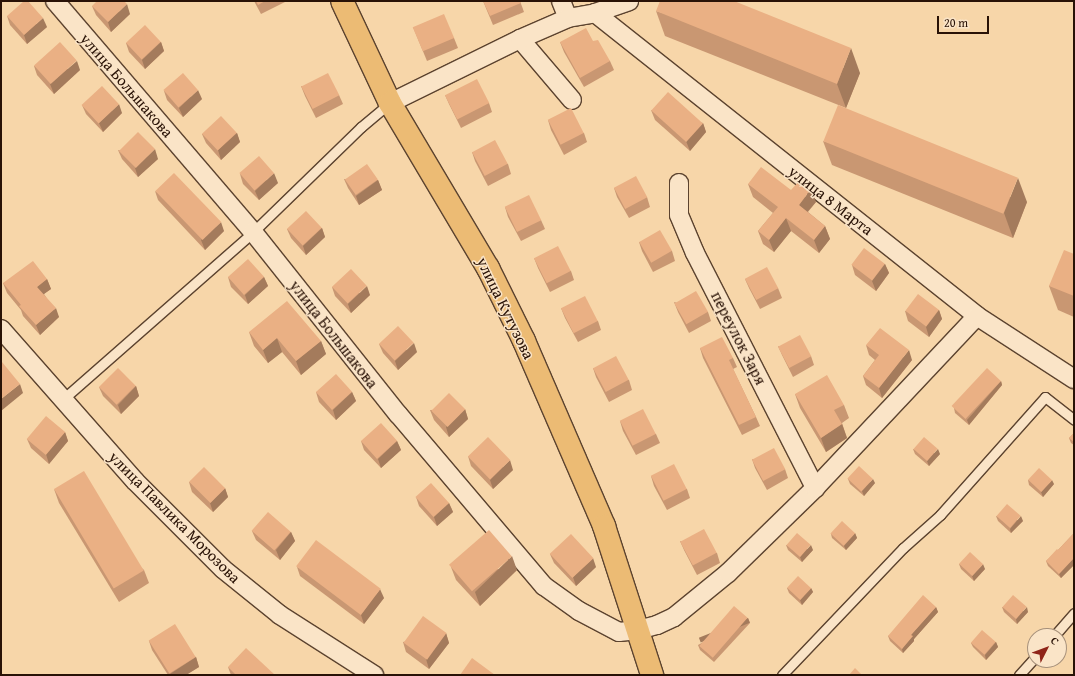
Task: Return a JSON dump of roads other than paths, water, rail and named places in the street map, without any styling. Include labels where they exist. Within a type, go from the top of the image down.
[{"type":"main road","name":"улица Кутузова","points":[[342,1],[390,103],[488,268],[524,341],[604,526],[652,675]]},
{"type":"street","name":"улица Большакова","points":[[55,1],[253,232],[398,414],[544,586],[579,611],[619,632],[638,630]]},
{"type":"street","points":[[561,1],[568,18]]},
{"type":"street","points":[[390,103],[520,39],[568,18],[595,13],[629,1]]},
{"type":"street","name":"улица 8 Марта","points":[[595,13],[977,316],[1074,379]]},
{"type":"street","points":[[520,39],[572,100]]},
{"type":"street","name":"переулок Заря","points":[[680,183],[679,215],[696,253],[815,488]]},
{"type":"street","points":[[638,630],[657,625],[674,617],[728,573],[815,488],[977,316]]},
{"type":"street","name":"улица Павлика Морозова","points":[[1,329],[135,481],[223,569],[280,615],[374,675]]},
{"type":"lane","points":[[62,400],[253,232],[361,128],[390,103]]},
{"type":"lane","points":[[784,675],[903,548],[940,515],[1045,397],[1074,420]]},
{"type":"lane","points":[[1061,628],[1074,613]]},
{"type":"lane","points":[[1019,675],[1027,666]]}]
